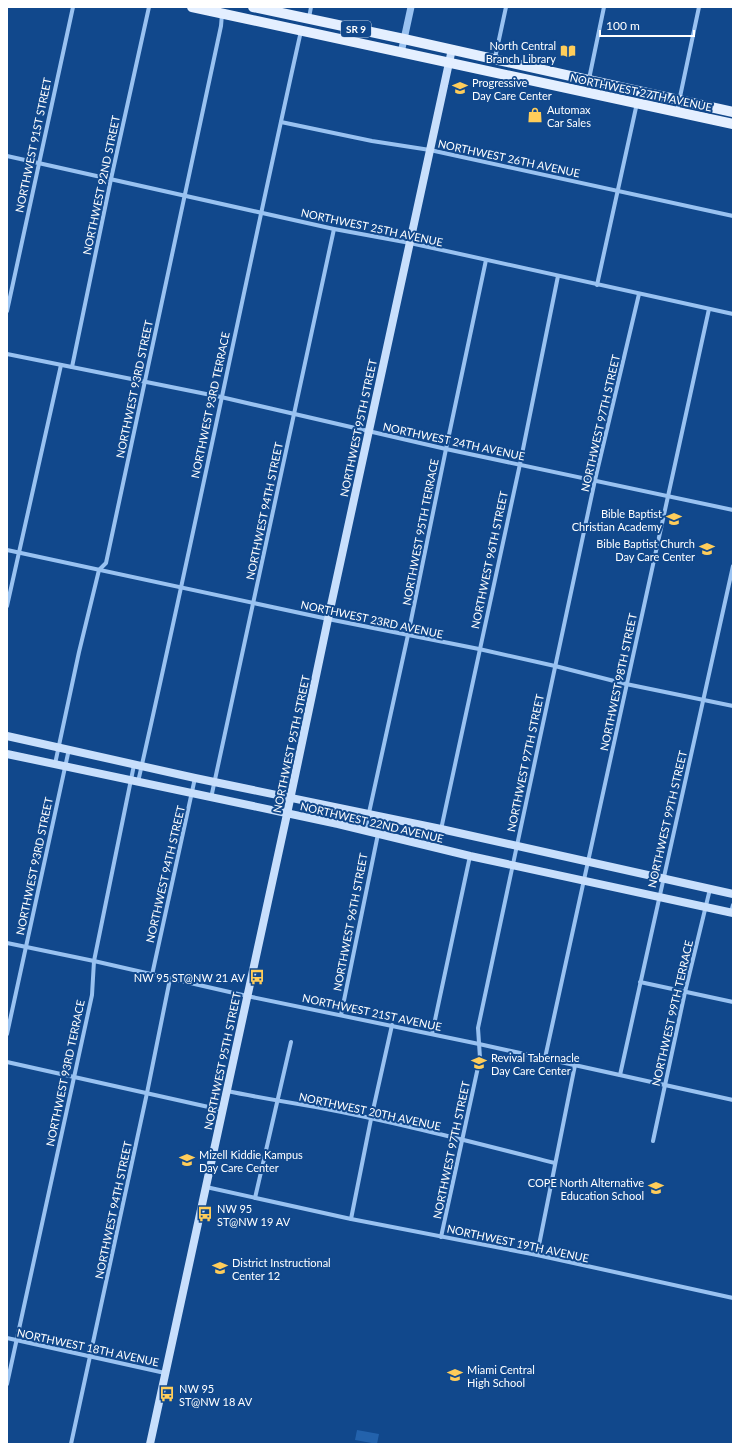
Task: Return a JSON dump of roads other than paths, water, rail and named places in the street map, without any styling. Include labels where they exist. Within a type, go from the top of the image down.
[{"type":"main road","name":"NORTHWEST 27TH AVENUE","points":[[192,7],[733,124]]},
{"type":"main road","name":"NORTHWEST 27TH AVENUE","points":[[253,7],[452,49],[733,112]]},
{"type":"main road","points":[[247,19],[251,16],[255,16],[293,24],[308,19],[322,35]]},
{"type":"main road","name":"NORTHWEST 95TH STREET","points":[[150,1444],[226,1091],[288,814],[328,619],[452,49]]},
{"type":"main road","name":"NORTHWEST 22ND AVENUE","points":[[7,736],[138,766],[368,814],[733,894]]},
{"type":"main road","name":"NORTHWEST 22ND AVENUE","points":[[7,754],[288,814],[470,856],[706,906],[732,910]]},
{"type":"street","name":"NORTHWEST 91ST STREET","points":[[7,311],[73,7]]},
{"type":"street","name":"NORTHWEST 92ND STREET","points":[[72,368],[111,179],[149,7]]},
{"type":"street","points":[[308,19],[311,7]]},
{"type":"street","points":[[401,53],[411,7]]},
{"type":"street","points":[[495,59],[506,7]]},
{"type":"street","points":[[589,79],[604,7]]},
{"type":"street","points":[[677,112],[699,7]]},
{"type":"street","name":"NORTHWEST 93RD STREET","points":[[55,764],[79,652],[99,570],[106,564],[221,26],[222,14]]},
{"type":"street","name":"NORTHWEST 93RD TERRACE","points":[[7,1384],[92,995],[94,961],[134,781],[181,587],[260,212],[301,31]]},
{"type":"street","points":[[597,285],[637,103]]},
{"type":"street","name":"NORTHWEST 26TH AVENUE","points":[[281,122],[372,141],[430,150],[733,216]]},
{"type":"street","name":"NORTHWEST 25TH AVENUE","points":[[7,156],[334,229],[410,243],[733,314]]},
{"type":"street","name":"NORTHWEST 94TH STREET","points":[[211,798],[334,229]]},
{"type":"street","name":"NORTHWEST 95TH TERRACE","points":[[365,831],[408,635],[486,260]]},
{"type":"street","name":"NORTHWEST 96TH STREET","points":[[437,848],[520,464],[558,276]]},
{"type":"street","name":"NORTHWEST 97TH STREET","points":[[442,1236],[461,1139],[480,1058],[478,1028],[512,864],[595,480],[639,294]]},
{"type":"street","name":"NORTHWEST 98TH STREET","points":[[545,1058],[709,309]]},
{"type":"street","name":"NORTHWEST 24TH AVENUE","points":[[7,354],[221,397],[446,449],[733,510]]},
{"type":"street","points":[[7,606],[61,365]]},
{"type":"street","name":"NORTHWEST 23RD AVENUE","points":[[7,550],[555,666],[626,684],[733,706]]},
{"type":"street","name":"NORTHWEST 99TH STREET","points":[[620,1075],[733,566]]},
{"type":"street","name":"NORTHWEST 93RD STREET","points":[[7,1034],[69,749]]},
{"type":"street","name":"NORTHWEST 93RD TERRACE","points":[[134,781],[138,766]]},
{"type":"street","name":"NORTHWEST 94TH STREET","points":[[152,975],[195,778]]},
{"type":"street","name":"NORTHWEST 96TH STREET","points":[[341,1014],[378,834]]},
{"type":"street","points":[[432,1034],[470,856]]},
{"type":"street","name":"NORTHWEST 99TH TERRACE","points":[[653,1141],[685,992],[710,889]]},
{"type":"street","name":"NORTHWEST 21ST AVENUE","points":[[7,943],[247,996],[341,1014],[545,1058],[733,1100]]},
{"type":"street","name":"NORTHWEST 94TH STREET","points":[[71,1444],[147,1093],[170,979]]},
{"type":"street","points":[[640,982],[733,1002]]},
{"type":"street","points":[[351,1219],[392,1025]]},
{"type":"street","points":[[256,1198],[291,1042]]},
{"type":"street","points":[[7,1062],[222,1110]]},
{"type":"street","points":[[537,1255],[575,1065]]},
{"type":"street","name":"NORTHWEST 20TH AVENUE","points":[[226,1091],[278,1102],[316,1107],[371,1119],[461,1139],[555,1163]]},
{"type":"street","name":"NORTHWEST 19TH AVENUE","points":[[206,1187],[351,1219],[537,1255],[733,1298]]},
{"type":"street","name":"NORTHWEST 18TH AVENUE","points":[[7,1338],[165,1373]]},
{"type":"place","name":"North Central Branch Library","points":[[568,51]]},
{"type":"place","name":"Progressive Day Care Center","points":[[460,88]]},
{"type":"place","name":"Automax Car Sales","points":[[535,115]]},
{"type":"place","name":"Bible Baptist Christian Academy","points":[[674,519]]},
{"type":"place","name":"Bible Baptist Church Day Care Center","points":[[707,549]]},
{"type":"place","name":"NW 95 ST@NW 21 AV","points":[[257,977]]},
{"type":"place","name":"Revival Tabernacle Day Care Center","points":[[479,1063]]},
{"type":"place","name":"Mizell Kiddie Kampus Day Care Center","points":[[187,1160]]},
{"type":"place","name":"COPE North Alternative Education School","points":[[656,1188]]},
{"type":"place","name":"NW 95 ST@NW 19 AV","points":[[205,1214]]},
{"type":"place","name":"District Instructional Center 12","points":[[220,1268]]},
{"type":"place","name":"Miami Central High School","points":[[455,1375]]},
{"type":"place","name":"NW 95 ST@NW 18 AV","points":[[167,1394]]}]
